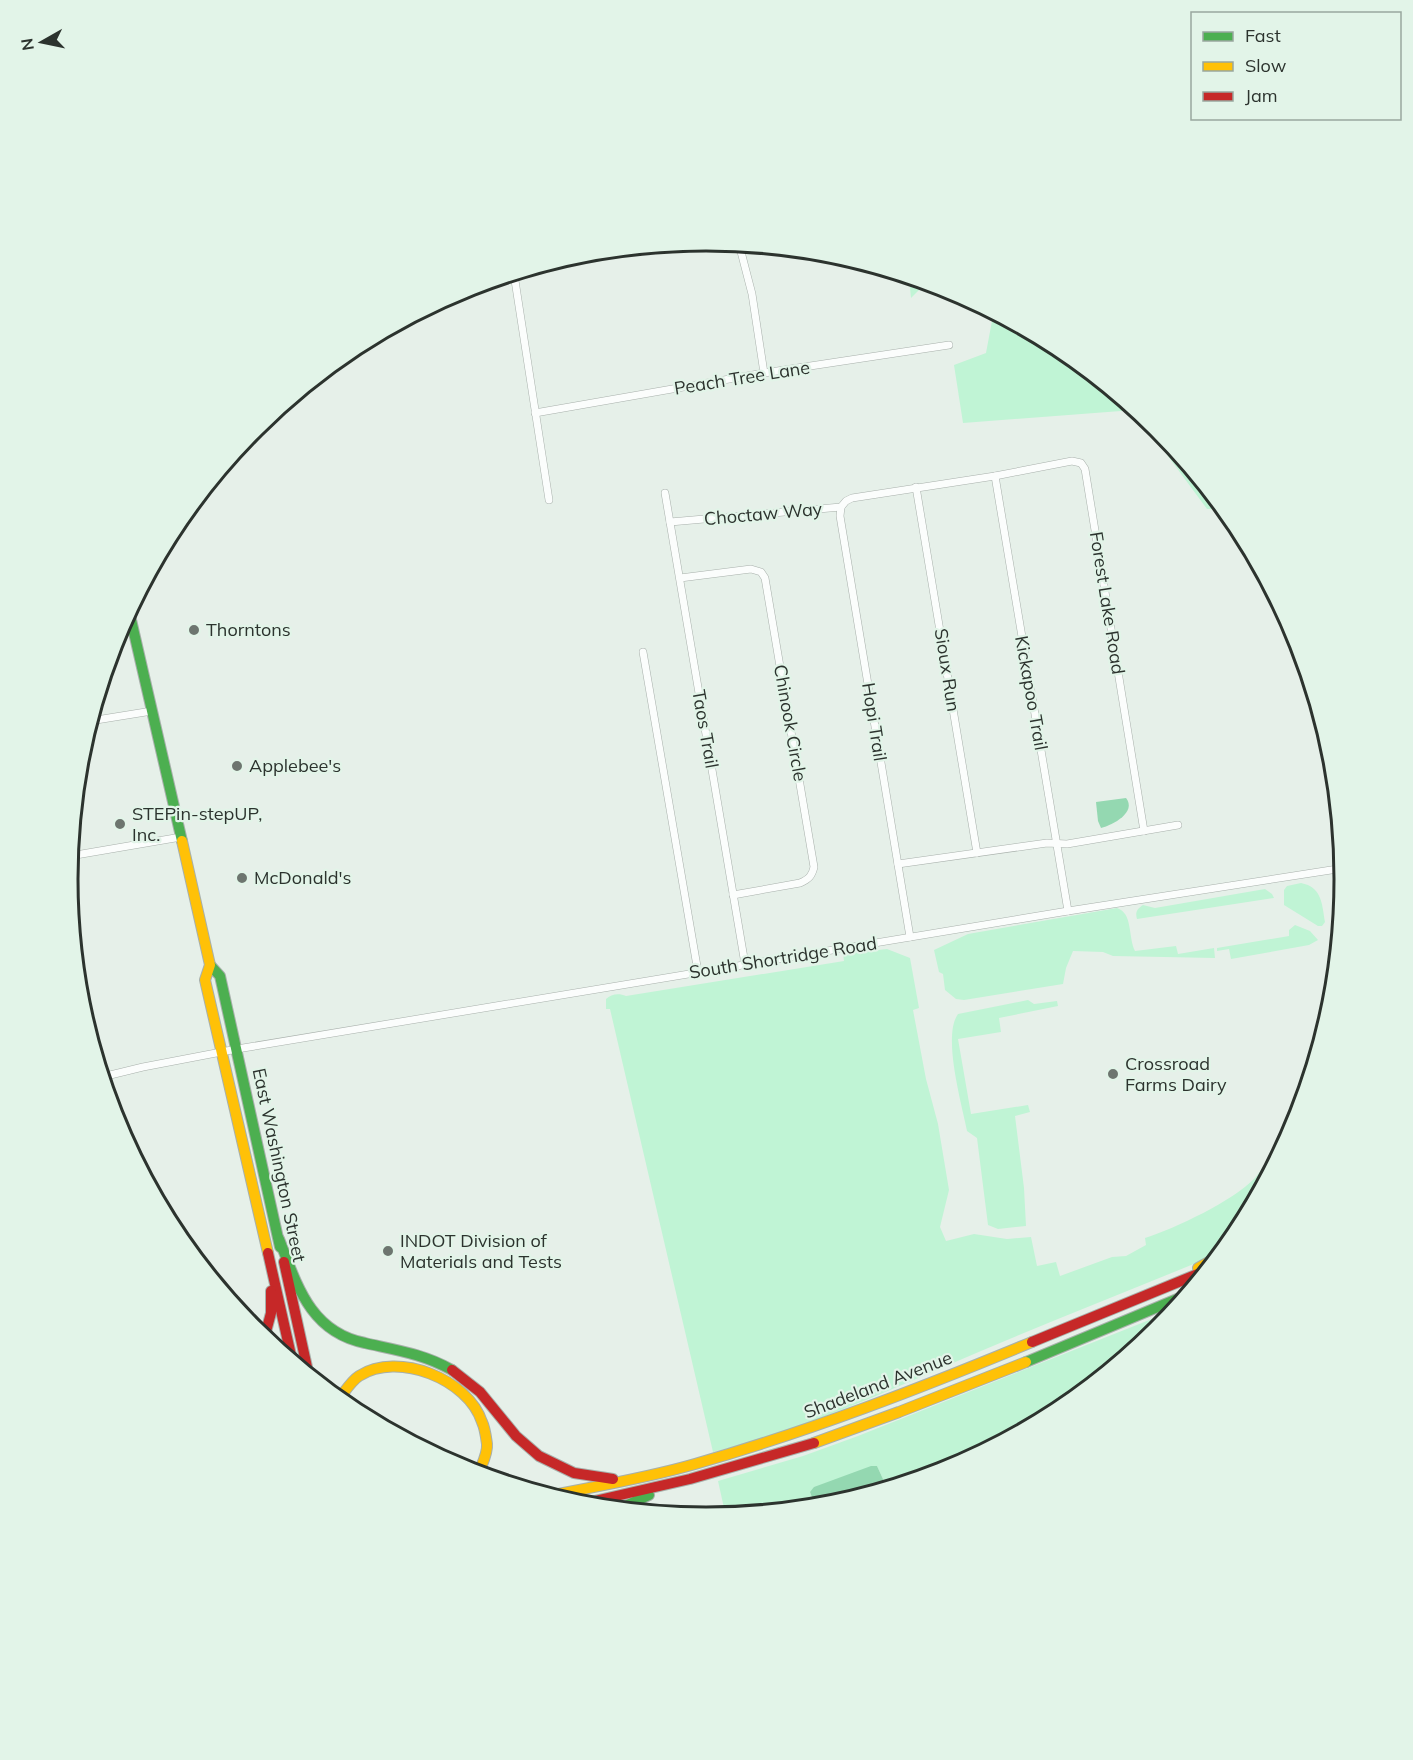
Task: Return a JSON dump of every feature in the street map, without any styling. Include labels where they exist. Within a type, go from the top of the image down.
[{"type":"main road","name":"East Washington Street","points":[[132,625],[210,965],[220,976],[307,1365]]},
{"type":"main road","name":"East Washington Street","points":[[210,965],[205,980],[290,1351]]},
{"type":"main road","points":[[279,1239],[306,1304],[333,1332],[360,1343],[421,1355],[451,1369],[486,1396],[521,1441],[538,1456],[558,1467],[594,1478],[635,1478]]},
{"type":"main road","points":[[1164,1288],[1203,1265]]},
{"type":"main road","points":[[267,1329],[272,1313],[271,1272]]},
{"type":"main road","name":"Shadeland Avenue","points":[[567,1492],[692,1465],[844,1417],[912,1392],[1195,1275]]},
{"type":"main road","name":"Shadeland Avenue","points":[[604,1499],[664,1487],[781,1454],[866,1424],[1173,1300]]},
{"type":"main road","points":[[343,1393],[356,1377],[370,1369],[384,1365],[414,1368],[443,1380],[468,1399],[484,1421],[488,1448],[482,1467]]},
{"type":"main road","points":[[630,1504],[664,1487]]},
{"type":"street","points":[[741,253],[754,303],[764,373]]},
{"type":"street","points":[[515,282],[549,500]]},
{"type":"street","name":"Peach Tree Lane","points":[[535,413],[764,373],[949,345]]},
{"type":"street","name":"Forest Lake Road","points":[[995,476],[1071,461],[1081,463],[1085,469],[1144,831]]},
{"type":"street","name":"Choctaw Way","points":[[670,522],[841,507],[852,498],[995,476]]},
{"type":"street","name":"Kickapoo Trail","points":[[995,476],[1068,911]]},
{"type":"street","name":"Sioux Run","points":[[916,487],[977,853]]},
{"type":"street","name":"Taos Trail","points":[[665,493],[744,964]]},
{"type":"street","name":"Hopi Trail","points":[[841,507],[840,516],[910,938]]},
{"type":"street","name":"Chinook Circle","points":[[680,578],[751,569],[761,572],[765,578],[814,867],[813,874],[801,883],[733,895]]},
{"type":"street","points":[[643,652],[698,972]]},
{"type":"street","points":[[98,720],[152,711]]},
{"type":"street","points":[[898,864],[1047,843],[1067,844],[1178,825]]},
{"type":"street","points":[[79,855],[181,837]]},
{"type":"street","name":"South Shortridge Road","points":[[109,1075],[237,1049],[1068,911],[1335,869]]},
{"type":"shaded area","points":[[910,285],[920,289],[911,298]]},
{"type":"shaded area","points":[[988,318],[1056,357],[1125,411],[963,423],[954,365],[986,353],[992,321]]},
{"type":"shaded area","points":[[1161,447],[1213,509],[1207,509]]},
{"type":"shaded area","points":[[1126,798],[1129,803],[1126,813],[1112,824],[1101,828],[1096,802]]},
{"type":"shaded area","points":[[1301,883],[1313,888],[1320,897],[1325,922],[1322,926],[1318,926],[1284,905],[1284,890],[1287,886]]},
{"type":"shaded area","points":[[1265,889],[1274,898],[1137,919],[1136,917],[1137,911],[1143,905],[1155,908]]},
{"type":"shaded area","points":[[1117,908],[1126,915],[1135,951],[1176,946],[1178,954],[1214,948],[1215,958],[1113,956],[1103,952],[1073,951],[1063,984],[964,1000],[956,999],[945,990],[943,974],[939,972],[934,950],[968,934]]},
{"type":"shaded area","points":[[1295,925],[1310,931],[1318,940],[1309,945],[1231,959],[1229,949],[1217,951],[1217,948],[1289,936],[1289,930]]},
{"type":"shaded area","points":[[887,949],[910,958],[919,1008],[913,1010],[926,1079],[938,1124],[949,1190],[940,1227],[946,1241],[974,1234],[1007,1239],[1031,1237],[1037,1266],[1056,1262],[1060,1276],[1112,1257],[1126,1256],[1146,1245],[1145,1238],[1172,1228],[1233,1196],[1255,1178],[1275,1146],[1251,1194],[1229,1229],[1210,1256],[1201,1261],[816,1420],[713,1452],[610,1009],[606,1009],[606,999],[615,994],[626,996],[844,961],[843,954]]},
{"type":"shaded area","points":[[1028,1000],[1034,1004],[1057,1001],[1058,1006],[999,1018],[1001,1032],[958,1039],[971,1114],[1028,1105],[1030,1112],[1015,1116],[1026,1226],[998,1229],[988,1225],[977,1138],[967,1131],[952,1054],[952,1038],[958,1014]]},
{"type":"shaded area","points":[[1158,1317],[1121,1353],[1056,1403],[984,1444],[947,1461],[884,1482],[877,1466],[810,1492],[813,1499],[789,1503],[724,1508],[718,1481],[803,1456]]},
{"type":"shaded area","points":[[871,1466],[877,1466],[884,1482],[813,1499],[810,1492],[814,1487]]},
{"type":"traffic: fast","points":[[132,625],[182,841]]},
{"type":"traffic: fast","points":[[210,965],[220,976],[280,1247]]},
{"type":"traffic: fast","points":[[279,1239],[292,1273],[308,1304],[331,1329],[365,1343],[420,1356],[452,1370]]},
{"type":"traffic: fast","points":[[1026,1362],[1173,1301]]},
{"type":"traffic: fast","points":[[631,1504],[649,1495]]},
{"type":"traffic: slow","points":[[182,841],[210,965],[205,980],[268,1253]]},
{"type":"traffic: slow","points":[[1198,1268],[1203,1265]]},
{"type":"traffic: slow","points":[[568,1492],[659,1474],[738,1451],[865,1408],[1032,1342]]},
{"type":"traffic: slow","points":[[814,1443],[1026,1362]]},
{"type":"traffic: slow","points":[[343,1393],[359,1376],[375,1369],[393,1367],[411,1368],[447,1382],[462,1393],[474,1407],[484,1427],[487,1448],[481,1467]]},
{"type":"traffic: jam","points":[[268,1253],[290,1351]]},
{"type":"traffic: jam","points":[[284,1262],[307,1365]]},
{"type":"traffic: jam","points":[[1032,1342],[1195,1275]]},
{"type":"traffic: jam","points":[[267,1329],[271,1313],[271,1291]]},
{"type":"traffic: jam","points":[[452,1370],[480,1392],[516,1436],[539,1456],[574,1473],[613,1479]]},
{"type":"traffic: jam","points":[[602,1499],[690,1479],[814,1443]]},
{"type":"place","name":"Thorntons","points":[[194,630]]},
{"type":"place","name":"Applebee's","points":[[237,766]]},
{"type":"place","name":"STEPin-stepUP, Inc.","points":[[120,824]]},
{"type":"place","name":"McDonald's","points":[[242,878]]},
{"type":"place","name":"Crossroad Farms Dairy","points":[[1113,1074]]},
{"type":"place","name":"INDOT Division of Materials and Tests","points":[[388,1251]]}]
